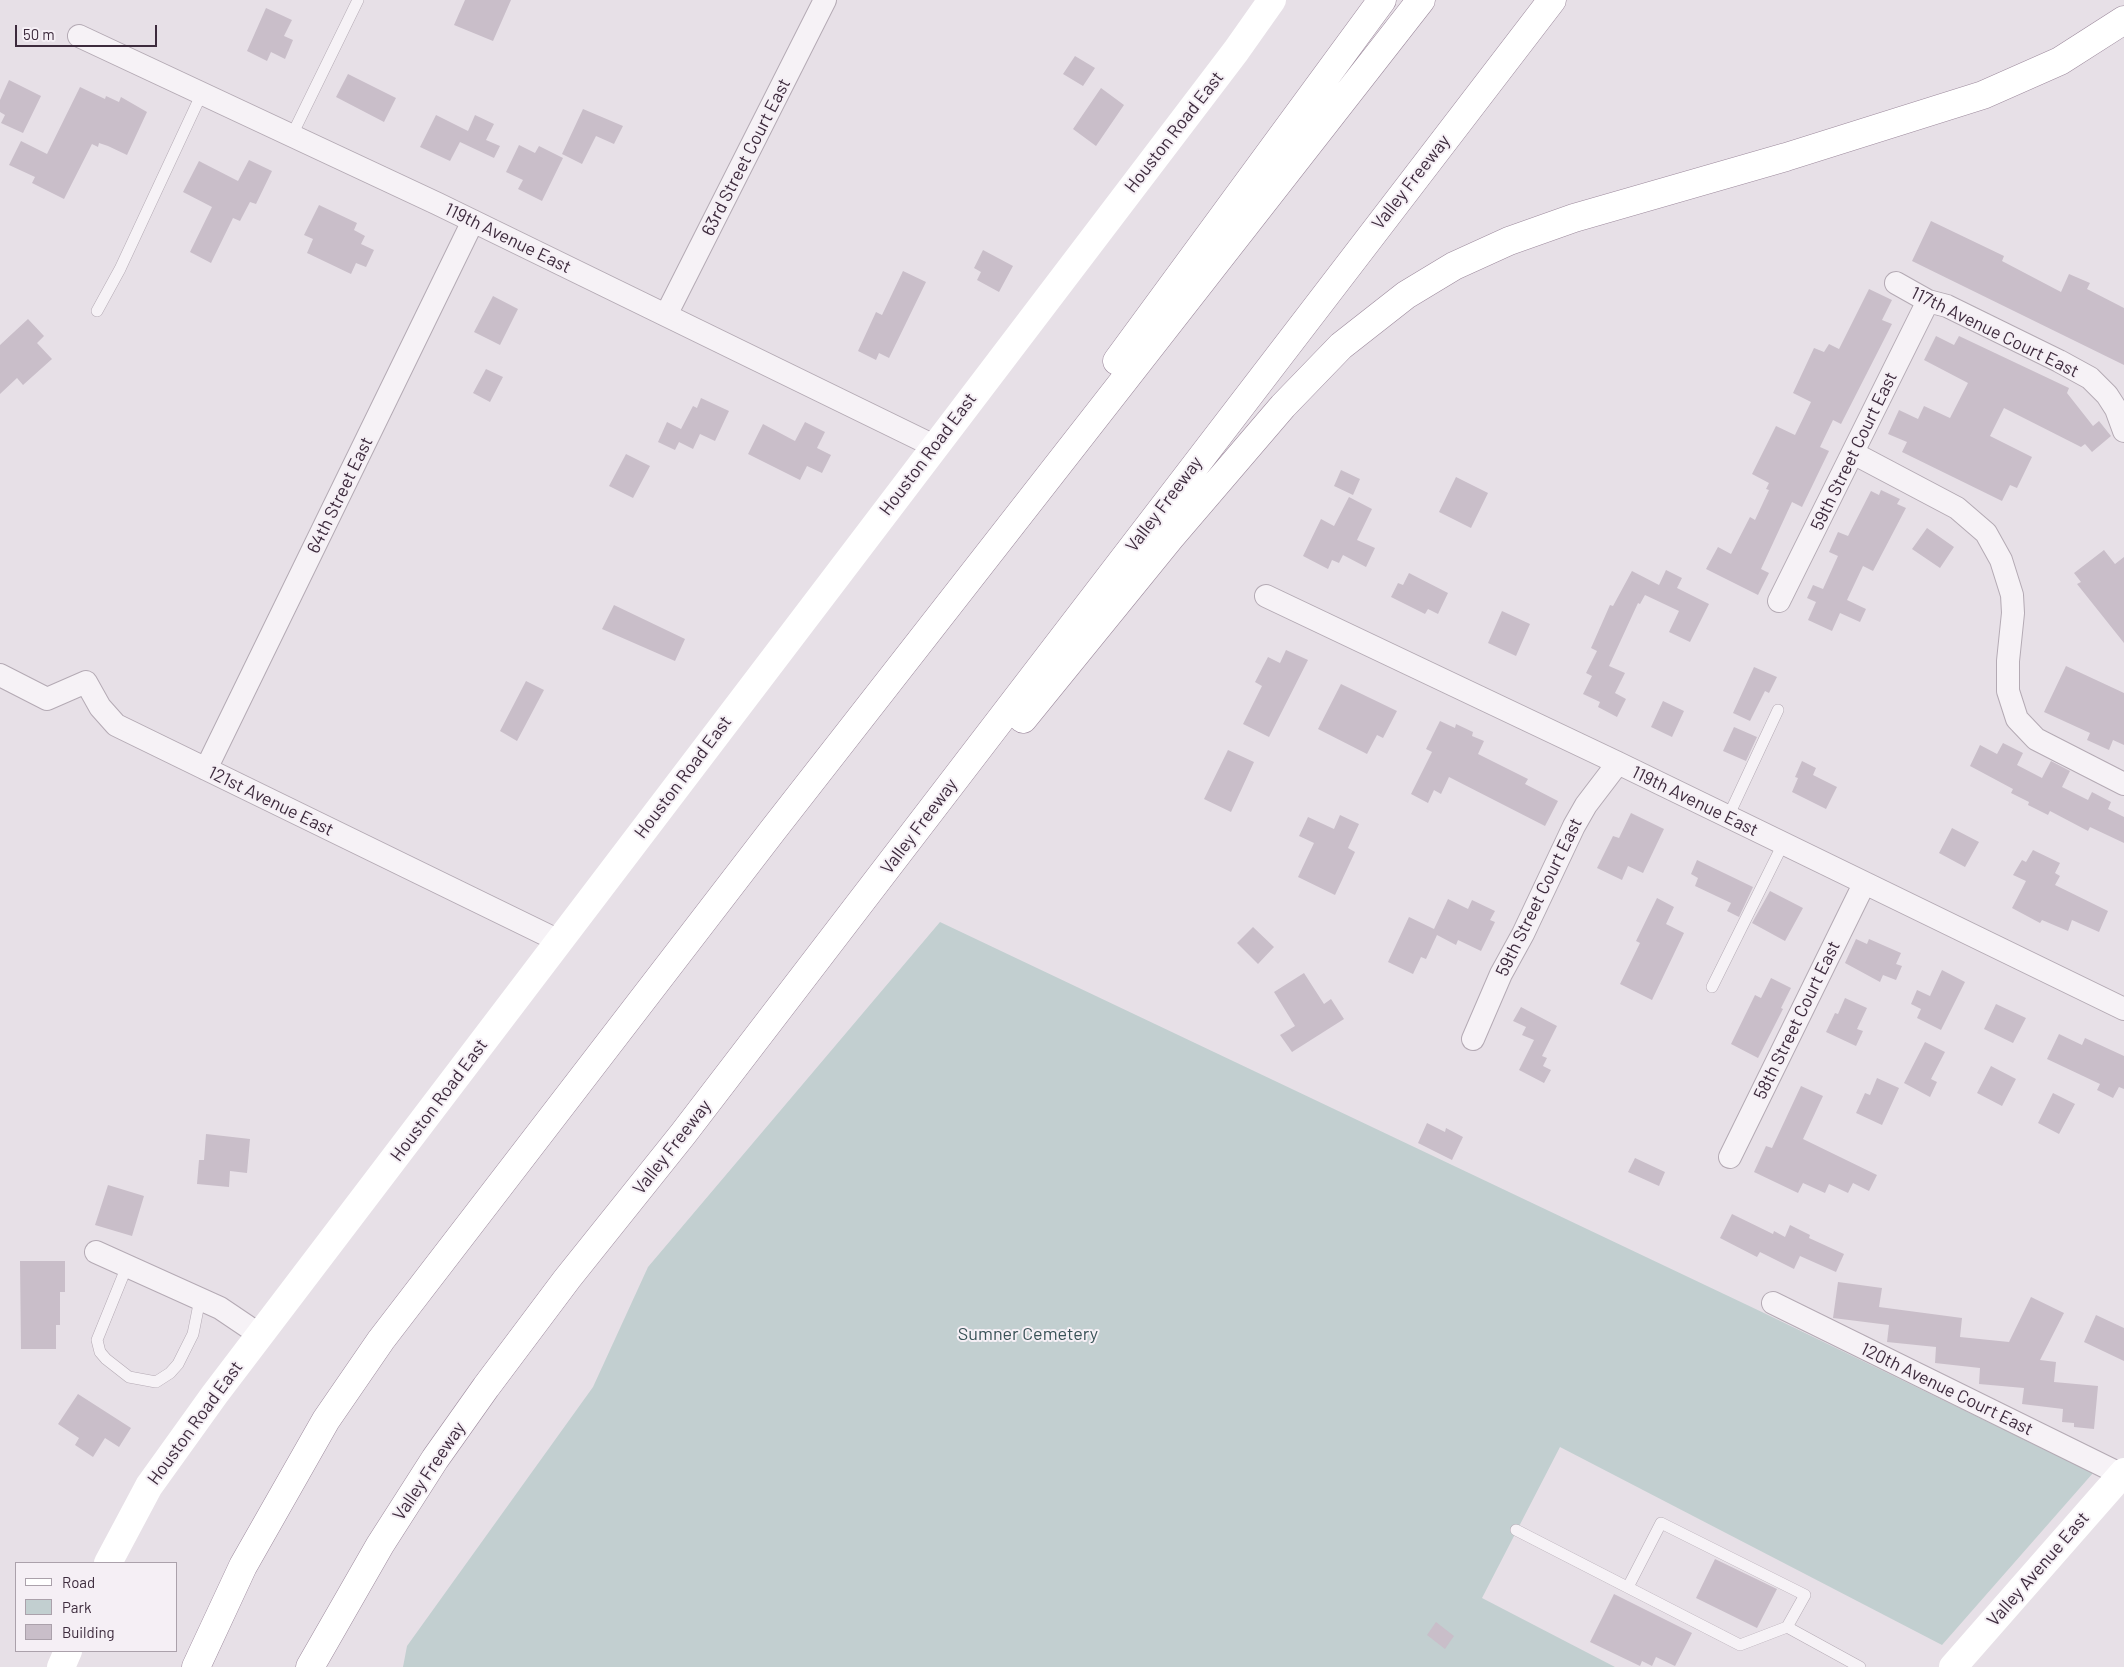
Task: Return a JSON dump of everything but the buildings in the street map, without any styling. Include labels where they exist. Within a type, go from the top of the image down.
[{"type":"main road","name":"Houston Road East","points":[[109,1562],[149,1486],[260,1335],[1236,51],[1272,0]]},
{"type":"main road","points":[[946,610],[1158,302],[1257,172],[1382,0]]},
{"type":"main road","points":[[196,1667],[243,1566],[326,1420],[381,1340],[766,838],[946,610],[1420,0]]},
{"type":"main road","name":"Valley Freeway","points":[[310,1667],[380,1545],[425,1474],[486,1387],[567,1279],[684,1134],[1195,463],[1552,0]]},
{"type":"main road","points":[[884,872],[974,777],[1283,406],[1342,346],[1406,295],[1454,266],[1574,218],[1786,157],[1983,95],[2060,62],[2124,20]]},
{"type":"main road","name":"Valley Avenue East","points":[[1953,1667],[2123,1473]]},
{"type":"main road","points":[[325,1667],[350,1600]]},
{"type":"main road","points":[[61,1667],[68,1652]]},
{"type":"street","name":"63rd Street Court East","points":[[666,315],[826,0]]},
{"type":"street","name":"119th Avenue East","points":[[79,36],[473,221],[934,446]]},
{"type":"street","name":"64th Street East","points":[[206,769],[473,221]]},
{"type":"street","name":"117th Avenue Court East","points":[[1896,283],[1928,300],[1956,310],[2059,360],[2090,378],[2107,395],[2116,408],[2124,431]]},
{"type":"street","name":"59th Street Court East","points":[[1779,601],[1928,300]]},
{"type":"street","points":[[1853,453],[1957,508],[1986,534],[2001,560],[2012,595],[2013,613],[2008,662],[2008,692],[2018,719],[2036,739],[2124,784]]},
{"type":"street","name":"119th Avenue East","points":[[1266,596],[1618,763],[2124,1009]]},
{"type":"street","name":"121st Avenue East","points":[[0,675],[47,699],[86,682],[100,707],[116,725],[559,941]]},
{"type":"street","name":"59th Street Court East","points":[[1473,1039],[1501,974],[1523,934],[1574,826],[1586,805],[1618,763]]},
{"type":"street","name":"58th Street Court East","points":[[1730,1157],[1864,884]]},
{"type":"street","points":[[96,1252],[220,1308],[260,1335]]},
{"type":"street","name":"120th Avenue Court East","points":[[1773,1303],[2123,1473]]},
{"type":"lane","points":[[292,135],[358,0]]},
{"type":"lane","points":[[97,311],[120,269],[202,93]]},
{"type":"lane","points":[[1728,817],[1778,710]]},
{"type":"lane","points":[[1712,987],[1783,844]]},
{"type":"lane","points":[[128,1266],[97,1340],[100,1352],[106,1360],[129,1377],[156,1382],[170,1374],[178,1364],[193,1334],[200,1298]]},
{"type":"lane","points":[[1516,1530],[1740,1645],[1786,1627],[1805,1596],[1661,1524],[1628,1587]]},
{"type":"lane","points":[[1786,1627],[1860,1667]]},
{"type":"green space","name":"Sumner Cemetery","points":[[940,922],[1764,1313],[2093,1473],[1942,1645],[1560,1447],[1482,1598],[1615,1667],[403,1667],[407,1646],[593,1387],[648,1267]]}]
